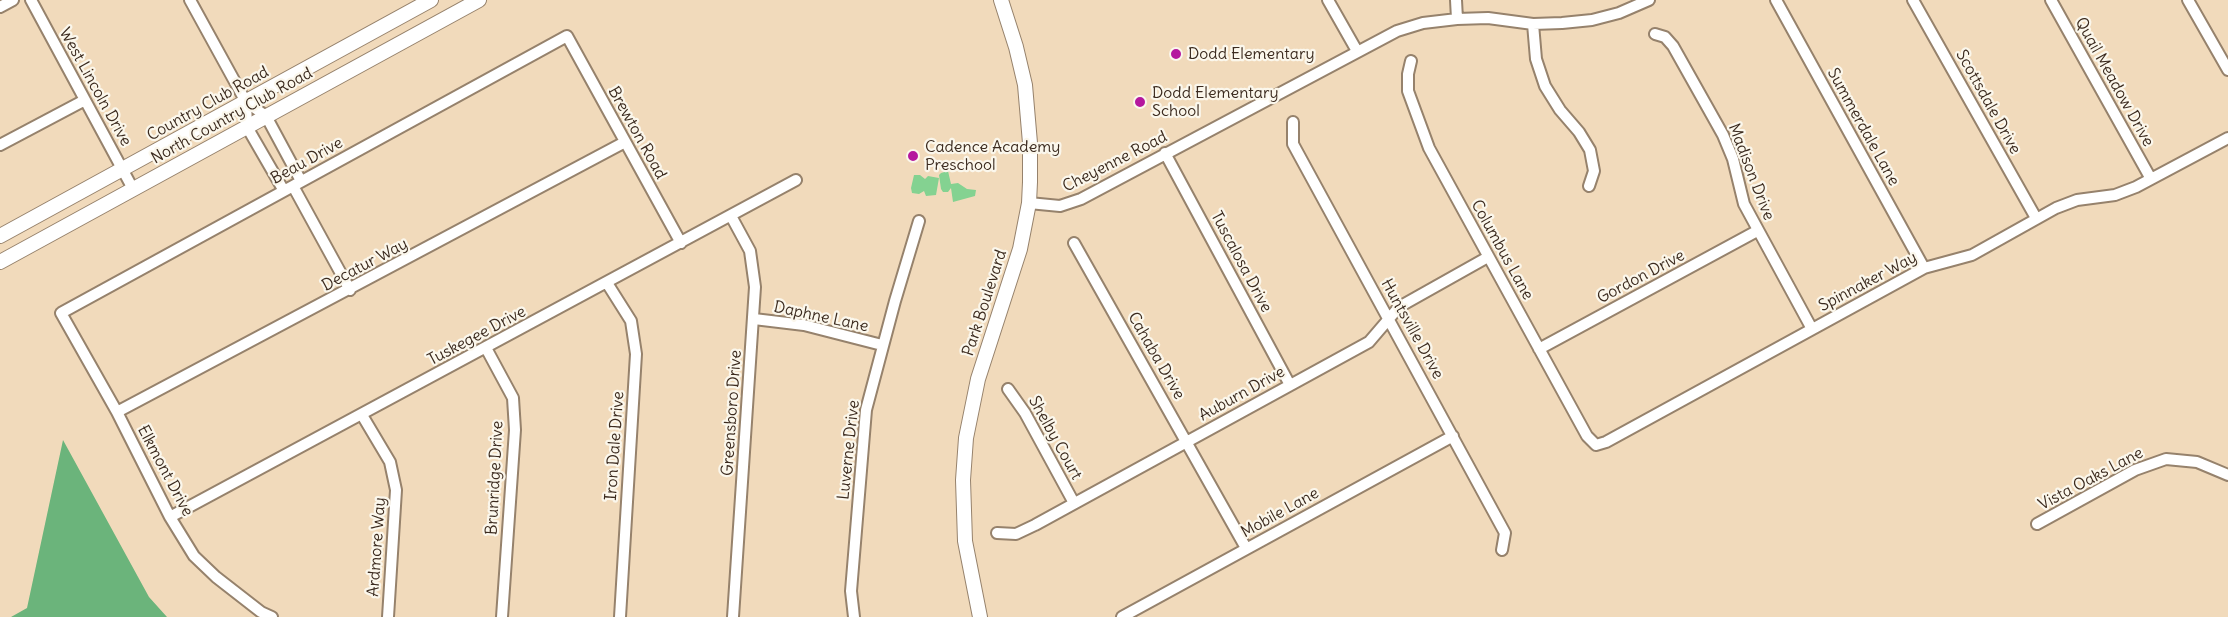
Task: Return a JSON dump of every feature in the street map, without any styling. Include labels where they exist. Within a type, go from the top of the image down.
[{"type":"main road","name":"North Country Club Road","points":[[0,262],[479,0]]},
{"type":"main road","name":"Park Boulevard","points":[[980,617],[965,541],[963,490],[966,438],[978,379],[1014,271],[1029,203],[1031,162],[1028,105],[1019,56],[1001,0]]},
{"type":"main road","name":"Country Club Road","points":[[0,236],[426,3]]},
{"type":"main road","points":[[426,3],[432,26]]},
{"type":"street","points":[[0,7],[13,0]]},
{"type":"street","name":"West Lincoln Drive","points":[[31,0],[133,189]]},
{"type":"street","points":[[190,0],[246,102],[248,127],[293,186]]},
{"type":"street","points":[[1328,0],[1357,51]]},
{"type":"street","points":[[1456,0],[1457,19]]},
{"type":"street","name":"Cheyenne Road","points":[[1029,203],[1048,206],[1070,204],[1397,31],[1423,23],[1457,19],[1488,18],[1533,24],[1592,20],[1619,13],[1648,0]]},
{"type":"street","name":"Summerdale Lane","points":[[1776,0],[1924,268]]},
{"type":"street","name":"Scottsdale Drive","points":[[1913,0],[2036,218]]},
{"type":"street","name":"Quail Meadow Drive","points":[[2051,0],[2151,179]]},
{"type":"street","points":[[2188,0],[2228,70]]},
{"type":"street","points":[[1533,24],[1536,59],[1545,86],[1560,110],[1580,132],[1590,150],[1594,171],[1589,186]]},
{"type":"street","name":"Madison Drive","points":[[1655,34],[1665,37],[1673,46],[1723,135],[1744,204],[1812,329]]},
{"type":"street","name":"Brewton Road","points":[[567,36],[681,243]]},
{"type":"street","name":"Beau Drive","points":[[61,313],[567,36]]},
{"type":"street","name":"Columbus Lane","points":[[1411,61],[1408,91],[1429,148],[1587,436],[1596,445]]},
{"type":"street","points":[[0,144],[85,100]]},
{"type":"street","points":[[246,102],[266,117],[293,186],[350,290]]},
{"type":"street","name":"Huntsville Drive","points":[[1293,122],[1293,144],[1505,533],[1502,550]]},
{"type":"street","name":"Spinnaker Way","points":[[1596,445],[1606,442],[1924,268],[1972,255],[2056,207],[2077,200],[2115,195],[2151,179],[2228,138]]},
{"type":"street","name":"Decatur Way","points":[[117,412],[626,142]]},
{"type":"street","name":"Tuscalosa Drive","points":[[1165,153],[1290,385]]},
{"type":"street","name":"Tuskegee Drive","points":[[170,516],[362,415],[796,180]]},
{"type":"street","name":"Greensboro Drive","points":[[731,216],[750,251],[755,287],[733,617]]},
{"type":"street","name":"Luverne Drive","points":[[854,617],[851,591],[866,410],[882,345],[920,221]]},
{"type":"street","name":"Gordon Drive","points":[[1539,349],[1757,231]]},
{"type":"street","name":"Cahaba Drive","points":[[1074,243],[1246,548]]},
{"type":"street","name":"Auburn Drive","points":[[997,533],[1016,534],[1369,342],[1399,307],[1488,257]]},
{"type":"street","name":"Iron Dale Drive","points":[[607,283],[631,321],[636,354],[620,617]]},
{"type":"street","name":"Elkmont Drive","points":[[61,313],[117,412],[170,516],[194,556],[216,577],[261,612],[272,617]]},
{"type":"street","name":"Daphne Lane","points":[[754,319],[804,325],[882,345]]},
{"type":"street","name":"Brunridge Drive","points":[[486,348],[513,398],[515,430],[502,617]]},
{"type":"street","name":"Shelby Court","points":[[1008,389],[1026,413],[1074,503]]},
{"type":"street","name":"Ardmore Way","points":[[362,415],[390,462],[396,490],[388,617]]},
{"type":"street","name":"Mobile Lane","points":[[1122,617],[1453,436]]},
{"type":"street","name":"Vista Oaks Lane","points":[[2037,524],[2135,470],[2166,459],[2197,462],[2228,474]]},
{"type":"green space","points":[[948,171],[951,184],[958,183],[967,189],[976,190],[975,196],[953,202],[951,188],[948,192],[943,192],[941,189],[939,175]]},
{"type":"green space","points":[[914,175],[920,175],[925,179],[928,176],[939,178],[936,195],[926,196],[924,191],[919,194],[912,193]]},
{"type":"green space","points":[[63,440],[149,597],[167,617],[11,617],[27,608]]},
{"type":"place","name":"Dodd Elementary","points":[[1176,54]]},
{"type":"place","name":"Dodd Elementary School","points":[[1140,102]]},
{"type":"place","name":"Cadence Academy Preschool","points":[[913,156]]}]
